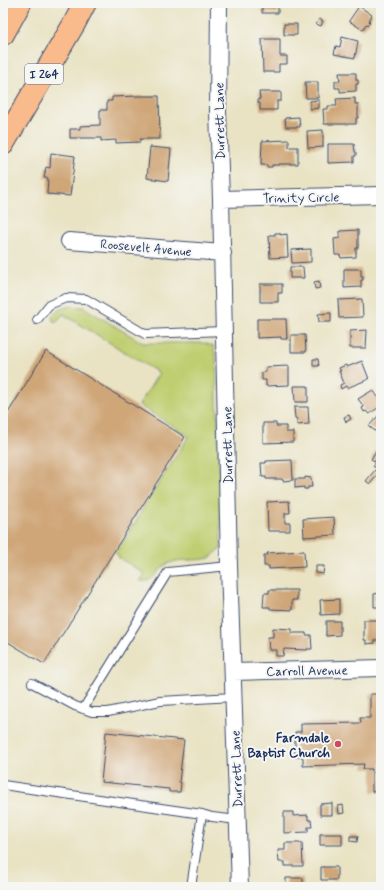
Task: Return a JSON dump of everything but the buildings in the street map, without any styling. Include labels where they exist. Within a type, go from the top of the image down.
[{"type":"highway","points":[[3,34],[20,3]]},
{"type":"highway","name":"I 264","points":[[3,144],[74,24],[84,3]]},
{"type":"street","name":"Durrett Lane","points":[[219,3],[218,112],[223,253],[229,566],[240,887]]},
{"type":"street","name":"Trinity Circle","points":[[221,199],[381,195]]},
{"type":"street","name":"Roosevelt Avenue","points":[[69,241],[223,253]]},
{"type":"street","name":"Carroll Avenue","points":[[233,672],[381,668]]},
{"type":"lane","points":[[37,320],[49,305],[66,298],[86,299],[145,334],[224,331]]},
{"type":"lane","points":[[83,709],[168,572],[229,566]]},
{"type":"lane","points":[[32,683],[75,706],[92,712],[108,712],[160,701],[234,697]]},
{"type":"lane","points":[[3,785],[238,820]]},
{"type":"lane","points":[[191,887],[202,814]]},
{"type":"green space","points":[[72,306],[83,307],[143,343],[204,343],[213,346],[216,357],[221,549],[211,557],[181,560],[170,563],[165,565],[148,581],[140,581],[145,574],[118,557],[119,556],[115,553],[130,532],[129,530],[132,525],[134,525],[189,436],[139,405],[159,373],[63,314],[56,322],[53,321],[52,316],[56,312],[63,308]]},
{"type":"place","name":"Farmdale Baptist Church","points":[[338,744]]}]
